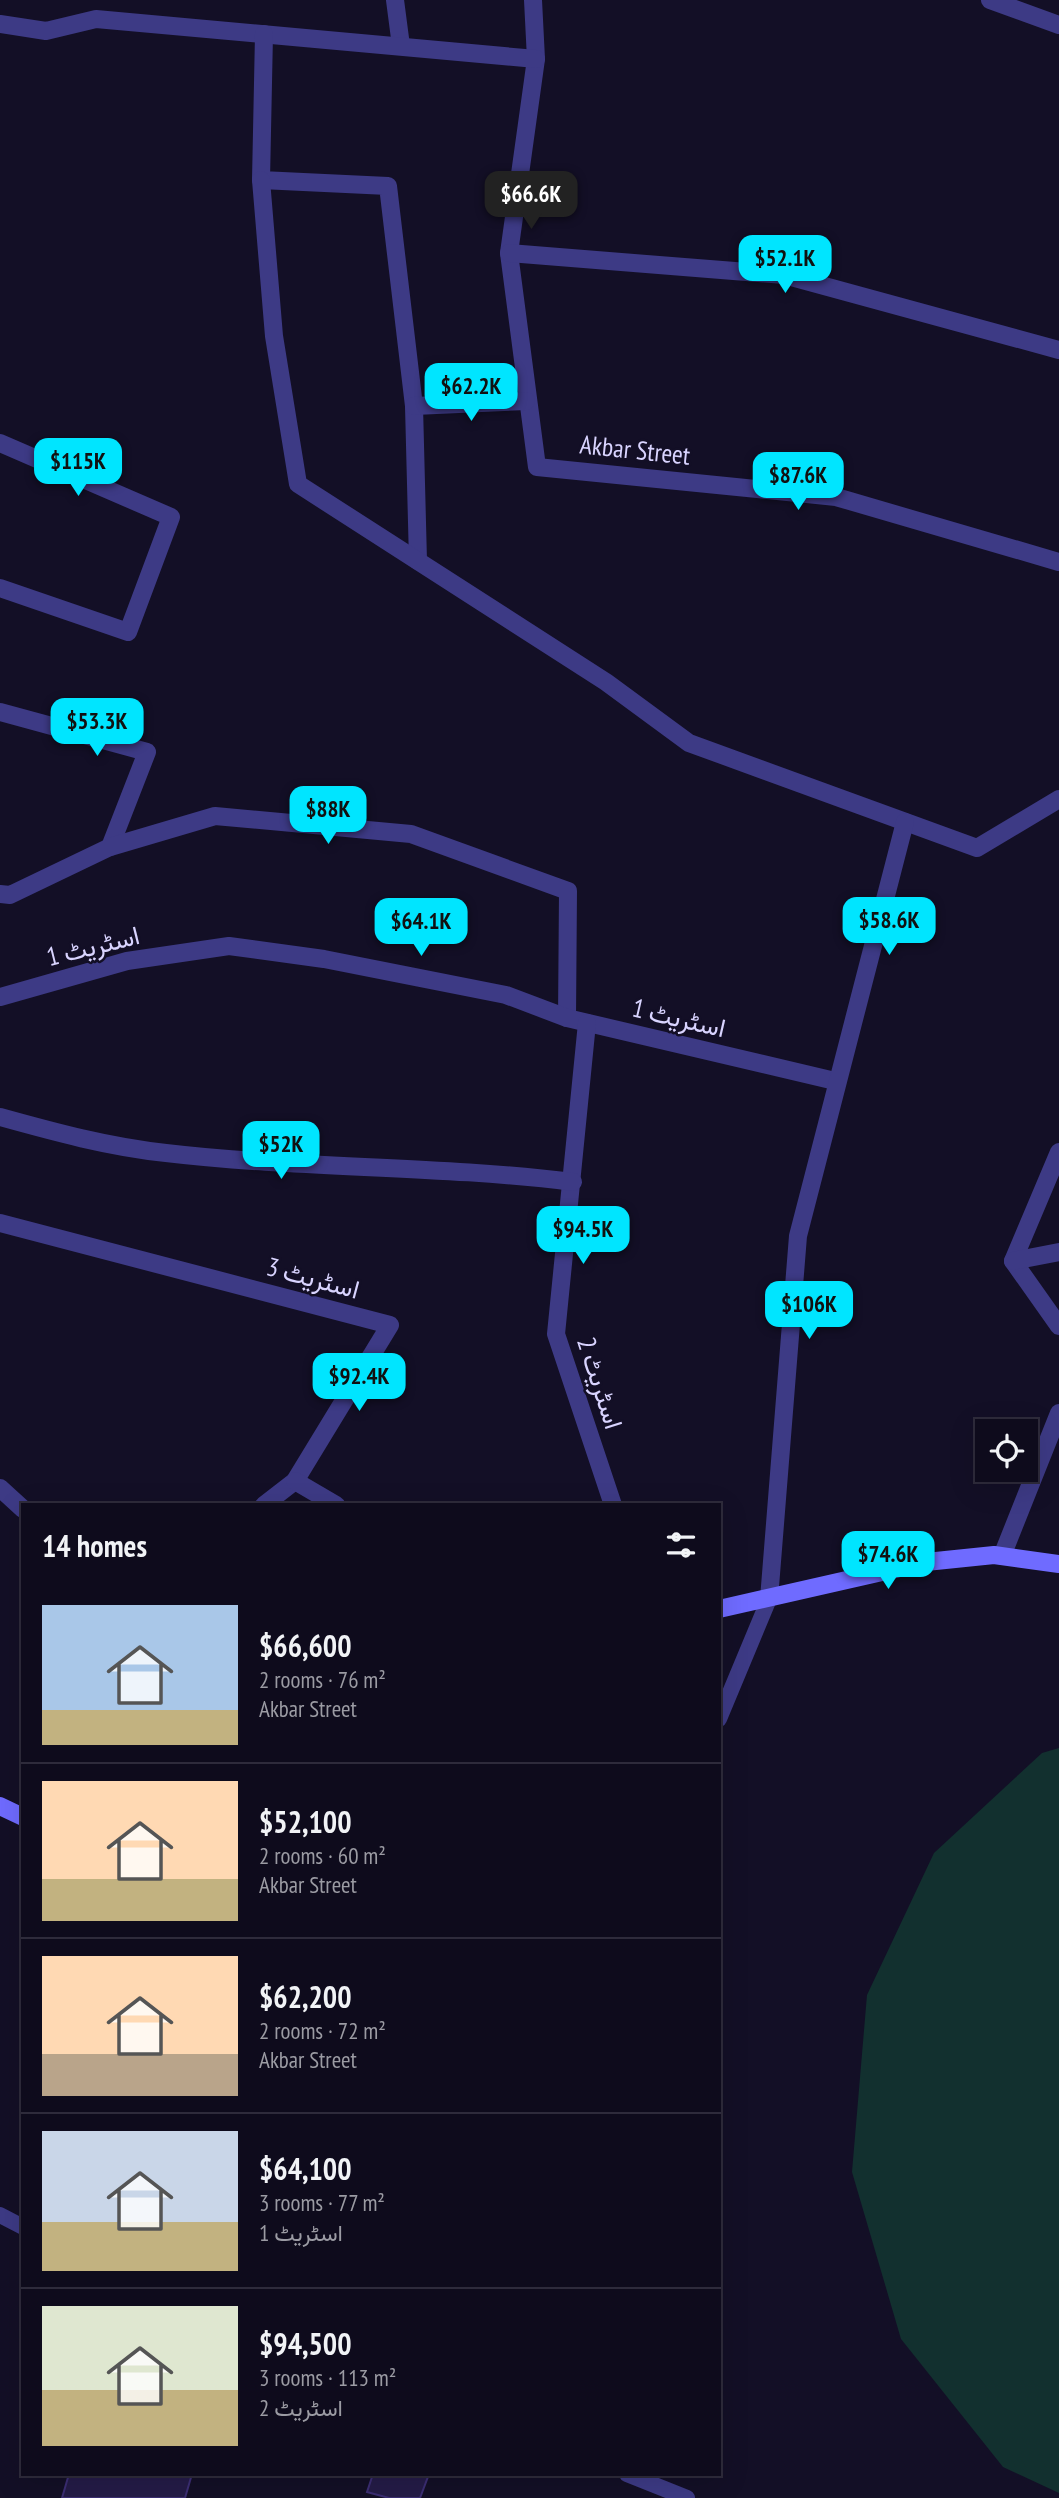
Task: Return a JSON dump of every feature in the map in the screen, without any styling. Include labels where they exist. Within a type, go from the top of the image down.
[{"type":"street","points":[[395,0],[401,46]]},
{"type":"street","name":"Akbar Street","points":[[533,0],[536,59],[509,253],[526,401],[537,467],[836,497],[1059,562]]},
{"type":"street","points":[[990,0],[1059,25]]},
{"type":"street","points":[[0,24],[46,31],[96,19],[536,59]]},
{"type":"street","points":[[264,34],[261,180],[274,336],[298,484],[606,681],[689,743],[977,848],[1059,799]]},
{"type":"street","points":[[261,180],[388,187],[414,406],[418,561]]},
{"type":"street","points":[[509,253],[784,275],[1059,351]]},
{"type":"street","points":[[414,406],[526,401]]},
{"type":"street","points":[[0,443],[171,517],[128,632],[0,588]]},
{"type":"street","points":[[0,712],[147,752],[110,847]]},
{"type":"street","points":[[0,894],[10,895],[110,847],[215,816],[411,834],[568,891],[567,1018]]},
{"type":"street","points":[[769,1599],[798,1236],[835,1081],[905,822]]},
{"type":"street","name":"اسٹریٹ 1","points":[[0,998],[127,961],[229,946],[324,958],[506,995],[567,1018],[835,1081]]},
{"type":"street","name":"اسٹریٹ 2","points":[[587,1023],[556,1334],[612,1503]]},
{"type":"street","points":[[0,1117],[68,1136],[165,1153],[504,1174],[572,1182]]},
{"type":"street","points":[[1013,1261],[1059,1152]]},
{"type":"street","name":"اسٹریٹ 3","points":[[0,1223],[390,1325],[295,1481]]},
{"type":"street","points":[[1013,1261],[1059,1252]]},
{"type":"street","points":[[1013,1261],[1058,1324]]},
{"type":"street","points":[[1002,1556],[1059,1413]]},
{"type":"street","points":[[267,1503],[295,1481],[333,1503]]},
{"type":"street","points":[[0,1488],[21,1507]]},
{"type":"street","points":[[721,1609],[926,1562],[1002,1556],[1059,1564]]},
{"type":"street","points":[[0,1806],[21,1816]]},
{"type":"lane","points":[[721,1715],[769,1599]]},
{"type":"lane","points":[[0,2215],[21,2226]]},
{"type":"lane","points":[[632,2476],[687,2498]]},
{"type":"green space","points":[[1059,1748],[1059,2493],[1003,2467],[901,2339],[852,2172],[867,1995],[934,1853],[1042,1753]]},
{"type":"building","points":[[68,2476],[191,2476],[185,2498],[62,2498]]},
{"type":"building","points":[[372,2476],[428,2476],[420,2498],[389,2498],[367,2492]]}]
